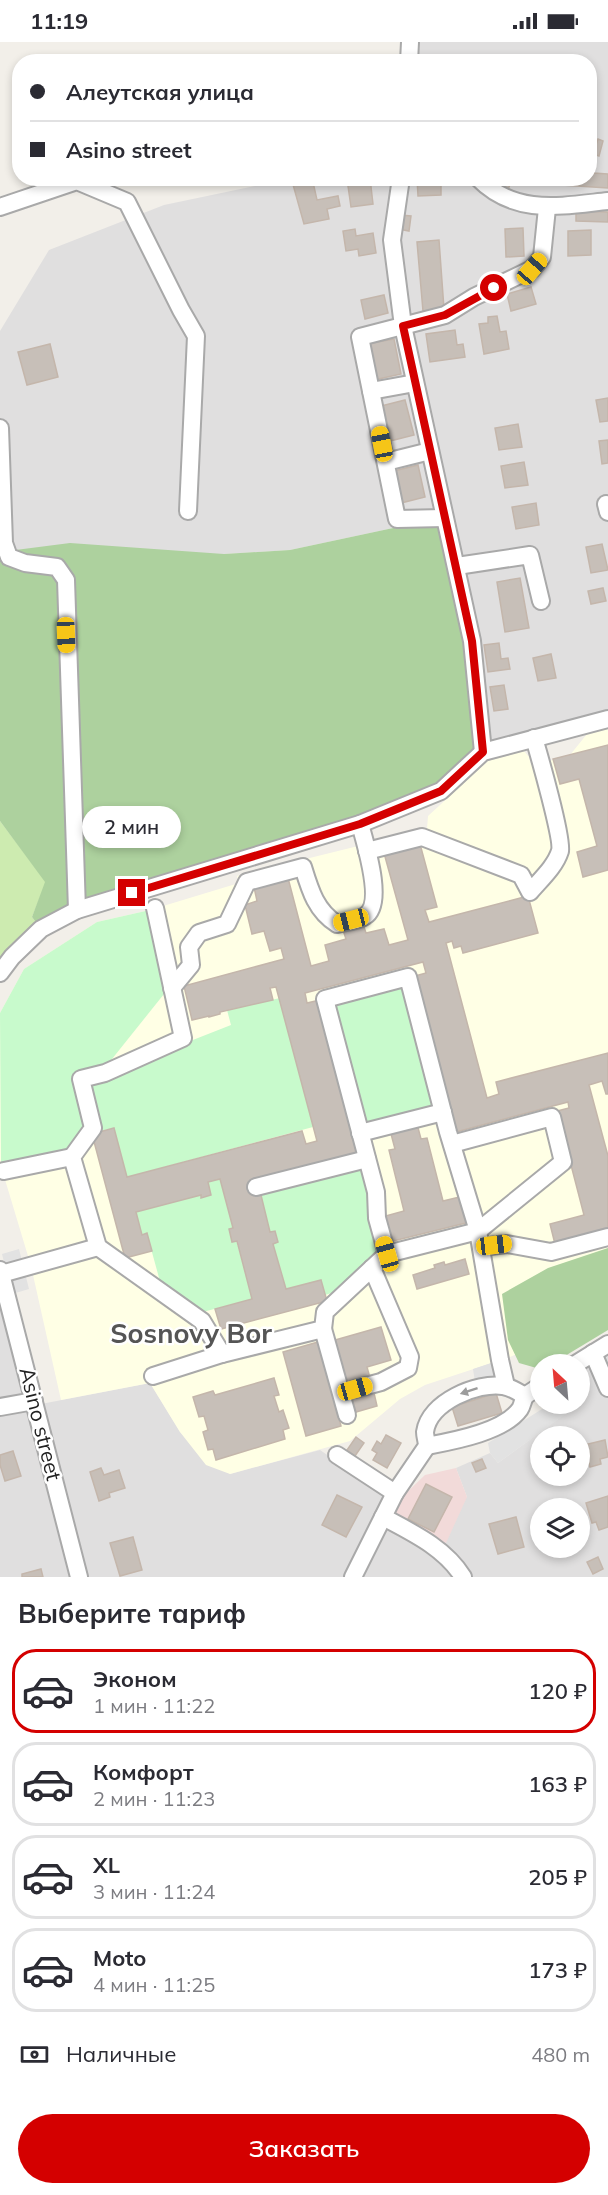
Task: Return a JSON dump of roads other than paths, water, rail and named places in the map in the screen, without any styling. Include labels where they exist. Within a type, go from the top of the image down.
[{"type":"street","points":[[0,207],[62,186]]},
{"type":"street","points":[[89,186],[127,202],[196,336],[188,511]]},
{"type":"street","points":[[400,186],[392,240],[403,326],[472,641],[483,752]]},
{"type":"street","points":[[487,186],[493,192],[520,204],[547,208],[608,201]]},
{"type":"street","points":[[444,518],[397,519],[360,337],[445,315],[474,297],[532,269],[542,257],[547,208]]},
{"type":"street","points":[[371,391],[416,383]]},
{"type":"street","points":[[0,428],[4,543],[9,556],[25,563],[57,567],[66,580],[66,635],[77,910]]},
{"type":"street","points":[[386,462],[430,451]]},
{"type":"street","points":[[457,566],[530,555],[542,601]]},
{"type":"street","points":[[0,973],[12,957],[41,929],[77,910],[360,824],[441,791],[483,752],[608,719]]},
{"type":"street","points":[[367,851],[422,837],[521,875],[530,892],[554,865],[561,849],[542,763],[534,738]]},
{"type":"street","points":[[296,844],[312,897],[328,918],[337,924],[365,916],[372,908],[374,882],[360,824]]},
{"type":"street","points":[[172,988],[191,965],[189,947],[199,933],[227,924],[247,882],[241,860]]},
{"type":"street","points":[[247,882],[303,867]]},
{"type":"street","points":[[4,1171],[72,1157],[93,1128],[81,1079],[105,1073],[183,1038],[155,908]]},
{"type":"street","points":[[387,1254],[377,1218],[376,1192],[325,999],[408,977],[479,1239],[506,1386]]},
{"type":"street","points":[[360,1133],[443,1112]]},
{"type":"street","points":[[452,1144],[552,1117],[563,1162],[479,1239]]},
{"type":"street","points":[[72,1157],[98,1246],[202,1321],[222,1354]]},
{"type":"street","points":[[256,1186],[367,1159]]},
{"type":"street","points":[[347,1415],[323,1329],[325,1312],[387,1254],[479,1239],[551,1252],[608,1238]]},
{"type":"street","points":[[0,1272],[98,1246]]},
{"type":"street","points":[[355,1389],[381,1382],[408,1368],[410,1357],[372,1268]]},
{"type":"street","name":"Asino street","points":[[0,1272],[3,1294],[34,1401],[79,1577]]},
{"type":"street","points":[[153,1376],[222,1354],[323,1329]]},
{"type":"street","points":[[608,1344],[592,1353],[608,1388]]},
{"type":"street","points":[[353,1577],[396,1493],[427,1446],[425,1432],[437,1408],[448,1400],[494,1385],[506,1386],[525,1396]]},
{"type":"street","points":[[427,1446],[492,1428],[509,1419],[520,1409],[525,1396],[530,1393]]},
{"type":"street","points":[[0,1407],[34,1401]]},
{"type":"street","points":[[337,1455],[396,1493]]},
{"type":"street","points":[[383,1517],[440,1551],[454,1563],[463,1577]]},
{"type":"district","name":"Sosnovy Bor","points":[[191,1334]]}]
